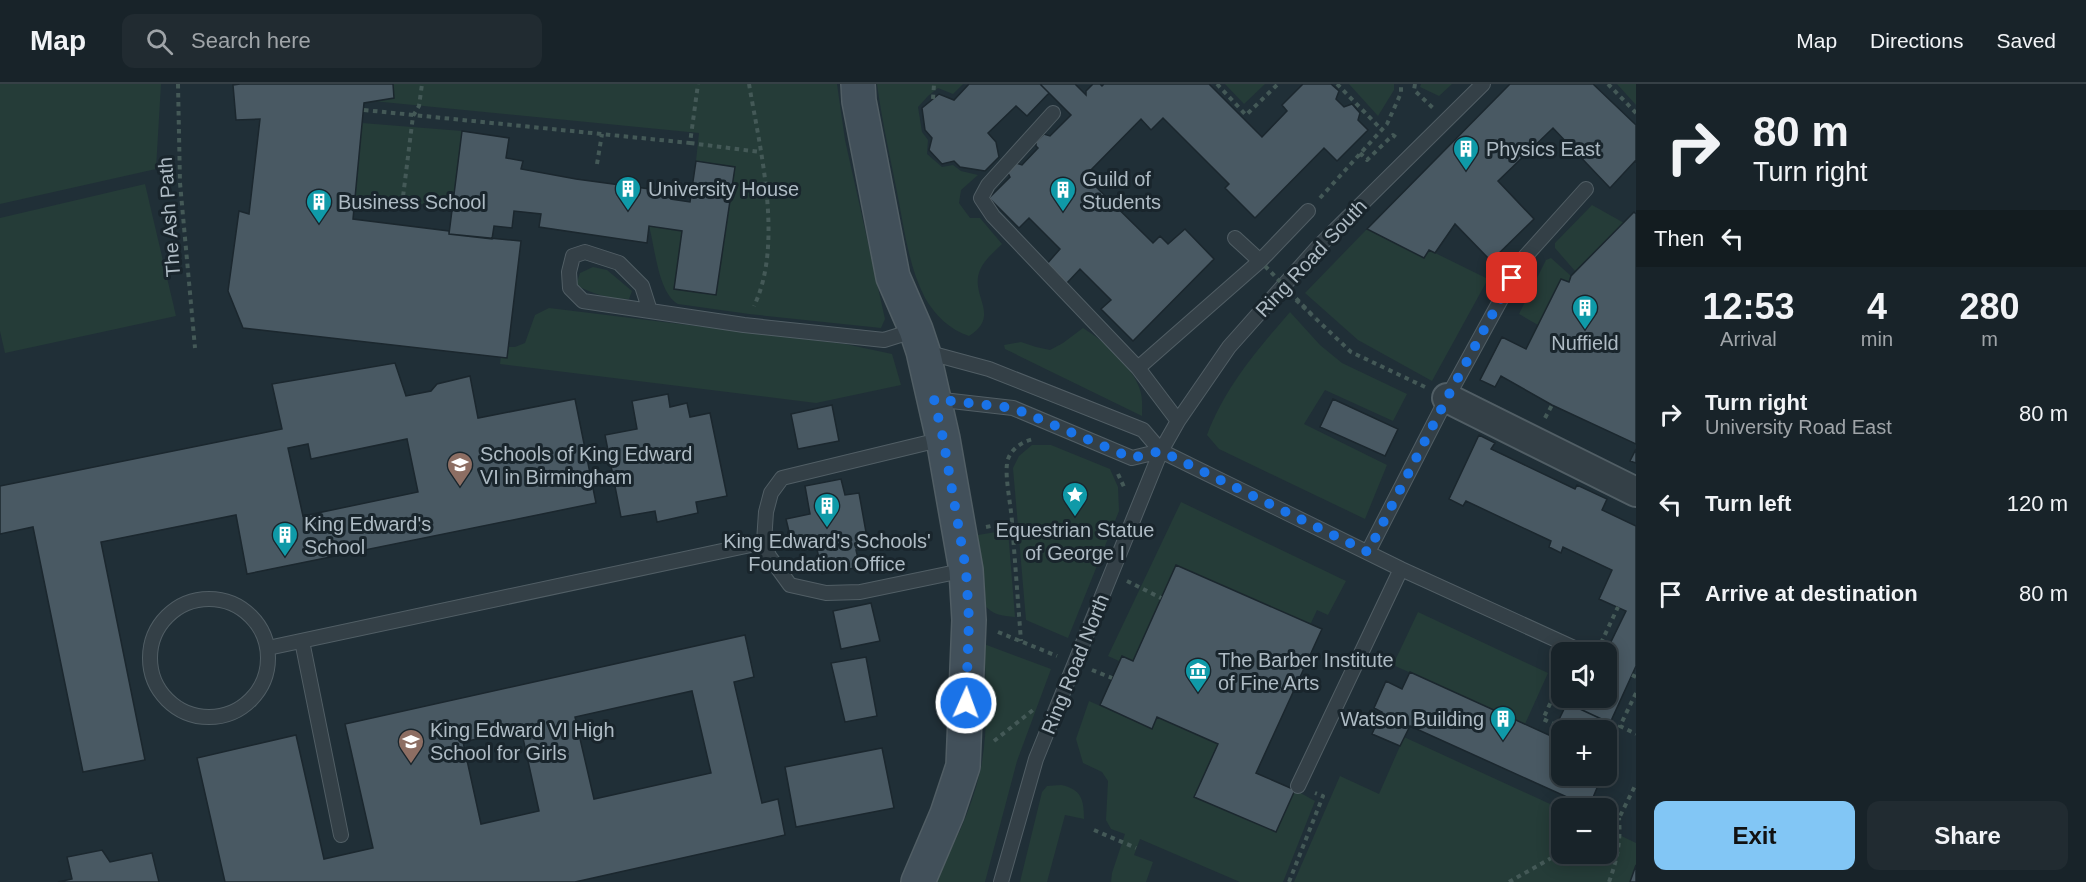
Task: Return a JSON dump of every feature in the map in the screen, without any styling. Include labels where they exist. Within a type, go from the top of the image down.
[{"type":"street","points":[[858,84],[893,278],[919,340],[934,399],[966,570],[969,620],[963,766],[947,814],[918,882]]},
{"type":"street","points":[[1447,398],[1636,492]]},
{"type":"lane","name":"Ring Road South","points":[[1161,451],[1178,421],[1229,347],[1317,248],[1483,84]]},
{"type":"lane","points":[[1053,113],[988,185],[981,198],[993,216],[1138,368],[1178,421]]},
{"type":"lane","points":[[1368,552],[1447,398],[1523,259],[1586,189]]},
{"type":"lane","points":[[1138,368],[1262,264],[1308,211]]},
{"type":"lane","points":[[1235,238],[1262,264]]},
{"type":"lane","points":[[650,311],[642,286],[619,263],[585,252],[573,256],[569,272],[570,288],[583,301],[650,311],[744,325],[884,340],[919,340],[1143,430],[1161,451],[1401,569],[1571,642]]},
{"type":"lane","points":[[934,399],[1013,408],[1132,458],[1161,451]]},
{"type":"lane","points":[[943,438],[782,478],[771,493],[766,512],[765,542],[769,556],[790,585],[826,593],[860,592],[966,570]]},
{"type":"lane","name":"Ring Road North","points":[[1001,882],[1036,759],[1161,451]]},
{"type":"lane","points":[[268,648],[765,542]]},
{"type":"lane","points":[[1298,786],[1401,569]]},
{"type":"lane","points":[[212,599],[231,603],[249,614],[261,629],[268,648],[268,667],[257,693],[236,711],[218,717],[200,717],[182,711],[166,699],[155,682],[150,663],[152,643],[160,625],[174,610],[192,601],[212,599]]},
{"type":"lane","points":[[302,641],[341,835]]},
{"type":"path","name":"The Ash Path","points":[[178,84],[180,183],[195,348]]},
{"type":"path","points":[[402,205],[413,116],[419,106],[422,84]]},
{"type":"path","points":[[690,142],[698,84]]},
{"type":"path","points":[[744,325],[756,302],[768,251],[767,209],[749,84]]},
{"type":"path","points":[[933,99],[934,84]]},
{"type":"path","points":[[1217,84],[1246,115],[1278,84]]},
{"type":"path","points":[[1337,84],[1382,130]]},
{"type":"path","points":[[1308,211],[1388,124],[1401,93],[1401,84]]},
{"type":"path","points":[[1414,90],[1415,84]]},
{"type":"path","points":[[1608,84],[1636,113]]},
{"type":"path","points":[[364,110],[690,142],[760,152]]},
{"type":"path","points":[[597,164],[602,134]]},
{"type":"path","points":[[1360,153],[1367,160],[1393,135]]},
{"type":"path","points":[[1262,264],[1351,352],[1447,398]]},
{"type":"path","points":[[1041,440],[1030,439],[1012,450],[1007,463],[1021,641],[1059,657],[1055,667]]},
{"type":"path","points":[[1114,465],[1125,490]]},
{"type":"path","points":[[959,532],[1012,522]]},
{"type":"path","points":[[1112,574],[1161,598]]},
{"type":"path","points":[[1602,642],[1618,607]]},
{"type":"path","points":[[1101,674],[1112,678]]},
{"type":"path","points":[[1636,693],[1620,726],[1636,734]]},
{"type":"path","points":[[1551,702],[1543,719],[1551,723]]},
{"type":"path","points":[[963,766],[1040,705]]},
{"type":"path","points":[[1609,882],[1616,863],[1621,836],[1619,818],[1636,784]]},
{"type":"path","points":[[1289,882],[1320,804]]},
{"type":"path","points":[[1094,830],[1136,848]]},
{"type":"path","points":[[1509,882],[1551,858]]},
{"type":"green space","points":[[0,84],[161,84],[156,169],[0,204]]},
{"type":"green space","points":[[339,84],[837,84],[845,140],[885,319],[881,328],[678,304],[671,298],[658,269],[649,226],[682,231],[674,289],[716,295],[735,167],[696,161],[699,133],[332,97]]},
{"type":"green space","points":[[877,84],[963,84],[953,94],[938,88],[918,107],[922,132],[928,140],[927,154],[942,167],[953,165],[961,171],[978,175],[961,190],[959,203],[970,218],[980,218],[1002,244],[980,270],[978,288],[983,305],[983,320],[969,336],[949,326],[933,310],[914,272],[904,232]]},
{"type":"green space","points":[[1225,84],[1265,84],[1244,104]]},
{"type":"green space","points":[[1349,84],[1394,84],[1394,90],[1378,116]]},
{"type":"green space","points":[[1421,84],[1452,84],[1439,96],[1420,87]]},
{"type":"green space","points":[[1617,84],[1636,84],[1636,105]]},
{"type":"green space","points":[[362,123],[462,131],[453,208],[355,196]]},
{"type":"green space","points":[[145,184],[176,316],[5,353],[0,331],[0,218]]},
{"type":"green space","points":[[1592,205],[1624,223],[1575,271],[1555,248],[1555,243]]},
{"type":"green space","points":[[1367,229],[1424,258],[1429,250],[1488,279],[1432,381],[1358,340],[1305,293]]},
{"type":"green space","points":[[1551,258],[1571,276],[1569,282],[1561,279],[1538,325],[1519,314],[1546,260]]},
{"type":"green space","points":[[593,267],[607,270],[632,291],[629,299],[602,295],[576,285],[580,273]]},
{"type":"green space","points":[[549,308],[845,344],[892,354],[901,385],[816,403],[500,364],[502,347],[515,347],[525,343],[535,315]]},
{"type":"green space","points":[[1290,312],[1320,345],[1342,363],[1407,394],[1393,421],[1325,390],[1304,424],[1387,465],[1365,519],[1219,449],[1207,435],[1232,385]]},
{"type":"green space","points":[[1083,328],[1108,346],[1129,369],[1140,390],[1142,416],[1005,349],[1004,345],[1021,342],[1050,350]]},
{"type":"green space","points":[[1032,445],[1051,445],[1110,469],[1118,487],[1119,511],[1068,638],[1026,620],[1013,468],[1019,456]]},
{"type":"green space","points":[[1181,502],[1346,581],[1328,615],[1317,610],[1310,625],[1133,661],[1122,656],[1119,661],[1108,656]]},
{"type":"green space","points":[[1008,530],[1015,617],[990,611],[984,604],[978,535]]},
{"type":"green space","points":[[1418,612],[1548,673],[1525,724],[1393,665]]},
{"type":"green space","points":[[984,644],[1051,669],[1017,761],[985,882],[933,882],[961,829],[980,772],[986,725]]},
{"type":"green space","points":[[1089,701],[1152,729],[1157,717],[1218,744],[1194,797],[1295,790],[1315,801],[1283,882],[1240,882],[1140,839],[1134,855],[1153,862],[1146,882],[1111,882],[1125,834],[1111,829],[1106,820],[1108,781],[1102,772],[1083,763],[1076,739]]},
{"type":"green space","points":[[1404,737],[1551,804],[1551,864],[1617,864],[1617,834],[1636,843],[1636,865],[1630,882],[1294,882],[1340,776],[1379,794]]},
{"type":"green space","points":[[1061,785],[1073,789],[1080,796],[1084,819],[1065,815],[1047,882],[1020,882],[1042,792],[1047,786]]},
{"type":"building","name":"Business School","points":[[393,84],[394,98],[364,103],[353,219],[449,231],[449,234],[521,241],[507,358],[243,328],[228,291],[239,211],[249,214],[260,119],[236,120],[233,85]]},
{"type":"building","points":[[969,84],[1040,84],[1049,93],[1027,116],[1016,106],[988,133],[996,142],[999,157],[985,171],[960,167],[954,161],[942,164],[929,150],[932,138],[925,130],[922,108],[939,94],[954,100]]},
{"type":"building","name":"Guild of Students","points":[[1040,84],[1075,84],[1086,95],[1086,91],[1093,84],[1102,86],[1104,84],[1209,84],[1262,137],[1287,111],[1282,105],[1303,84],[1331,84],[1339,91],[1336,99],[1344,107],[1352,104],[1360,113],[1358,120],[1368,130],[1337,161],[1324,148],[1255,218],[1225,188],[1229,184],[1163,118],[1151,130],[1141,119],[1085,176],[1153,243],[1160,236],[1168,244],[1185,229],[1214,259],[1133,341],[1101,309],[1111,300],[1080,269],[1066,284],[1046,265],[1060,249],[1029,218],[1019,228],[989,198],[1010,177],[1007,171],[1016,163],[1022,165],[1038,148],[1036,142],[1044,134],[1050,136],[1071,115]]},
{"type":"building","name":"Physics East","points":[[1510,84],[1593,84],[1636,125],[1636,162],[1610,188],[1553,128],[1498,181],[1534,219],[1491,261],[1455,224],[1435,253],[1429,250],[1424,258],[1367,229]]},
{"type":"building","name":"University House","points":[[462,131],[509,138],[506,158],[523,161],[521,169],[672,192],[671,199],[690,202],[696,161],[735,167],[716,295],[674,289],[682,231],[649,226],[647,243],[539,227],[541,214],[514,211],[512,228],[494,226],[492,239],[449,234]]},
{"type":"building","name":"Nuffield","points":[[1634,212],[1636,214],[1636,444],[1552,405],[1501,376],[1495,387],[1480,380],[1502,337],[1526,349],[1561,279],[1569,282],[1571,276]]},
{"type":"building","name":"King Edward's School","points":[[395,363],[406,396],[431,391],[437,384],[470,376],[478,418],[575,399],[596,503],[247,574],[236,515],[101,542],[145,760],[83,772],[33,527],[0,534],[0,486],[282,429],[272,384]],"holes":[[[407,439],[418,492],[303,516],[288,448],[308,444],[311,459]]]},
{"type":"building","points":[[668,394],[670,407],[687,403],[690,417],[710,413],[727,496],[696,502],[698,513],[657,522],[655,511],[621,517],[605,435],[637,429],[632,401]]},
{"type":"building","points":[[1333,399],[1398,429],[1385,456],[1320,427]]},
{"type":"building","points":[[832,405],[839,441],[798,449],[791,414]]},
{"type":"building","points":[[1479,435],[1495,443],[1491,449],[1575,489],[1577,485],[1607,499],[1602,510],[1636,526],[1636,666],[1617,708],[1617,642],[1611,642],[1626,611],[1599,599],[1612,570],[1563,547],[1561,553],[1549,547],[1551,541],[1466,501],[1463,506],[1449,499]]},
{"type":"building","points":[[1636,449],[1636,463],[1630,461]]},
{"type":"building","name":"King Edward's Schools' Foundation Office","points":[[841,479],[845,495],[859,493],[869,549],[856,550],[860,567],[822,574],[815,539],[792,544],[786,519],[810,514],[805,486]]},
{"type":"building","name":"The Barber Institute of Fine Arts","points":[[1176,565],[1322,629],[1256,773],[1295,790],[1276,832],[1194,797],[1218,744],[1157,717],[1152,729],[1100,705],[1122,656],[1133,661]]},
{"type":"building","points":[[871,603],[880,641],[841,649],[833,611]]},
{"type":"building","name":"King Edward VI High School for Girls","points":[[745,635],[754,677],[734,682],[762,803],[778,799],[785,835],[575,882],[225,882],[197,758],[296,735],[324,859],[373,848],[345,724]],"holes":[[[692,691],[711,773],[594,799],[575,717]],[[521,729],[539,811],[481,824],[463,742]]]},
{"type":"building","points":[[866,657],[877,716],[845,722],[831,663]]},
{"type":"building","name":"Watson Building","points":[[1410,672],[1551,736],[1551,786],[1598,786],[1593,798],[1569,798],[1410,726],[1400,746],[1372,734],[1382,712],[1374,708],[1386,681],[1402,689]]},
{"type":"building","name":"Watson Building","points":[[1565,708],[1578,708],[1604,720],[1559,720]]},
{"type":"building","points":[[1617,708],[1611,720],[1604,720],[1580,709]]},
{"type":"building","points":[[882,748],[894,808],[796,827],[785,767]]},
{"type":"building","points":[[102,850],[110,862],[152,853],[159,882],[58,882],[72,879],[67,857]]},
{"type":"building","points":[[1636,865],[1636,882],[1630,882]]},
{"type":"place","name":"Physics East","points":[[1466,172]]},
{"type":"place","name":"University House","points":[[628,212]]},
{"type":"place","name":"Guild of Students","points":[[1063,213]]},
{"type":"place","name":"Business School","points":[[319,225]]},
{"type":"place","name":"Nuffield","points":[[1585,331]]},
{"type":"place","name":"Schools of King Edward VI in Birmingham","points":[[460,488]]},
{"type":"place","name":"Equestrian Statue of George I","points":[[1075,518]]},
{"type":"place","name":"King Edward's Schools' Foundation Office","points":[[827,529]]},
{"type":"place","name":"King Edward's School","points":[[285,558]]},
{"type":"place","name":"The Barber Institute of Fine Arts","points":[[1198,694]]},
{"type":"place","name":"Watson Building","points":[[1503,742]]},
{"type":"place","name":"King Edward VI High School for Girls","points":[[411,765]]},
{"type":"route","points":[[966,703],[969,620],[966,570],[934,399],[1013,408],[1132,458],[1161,451],[1368,552],[1512,278]]}]
